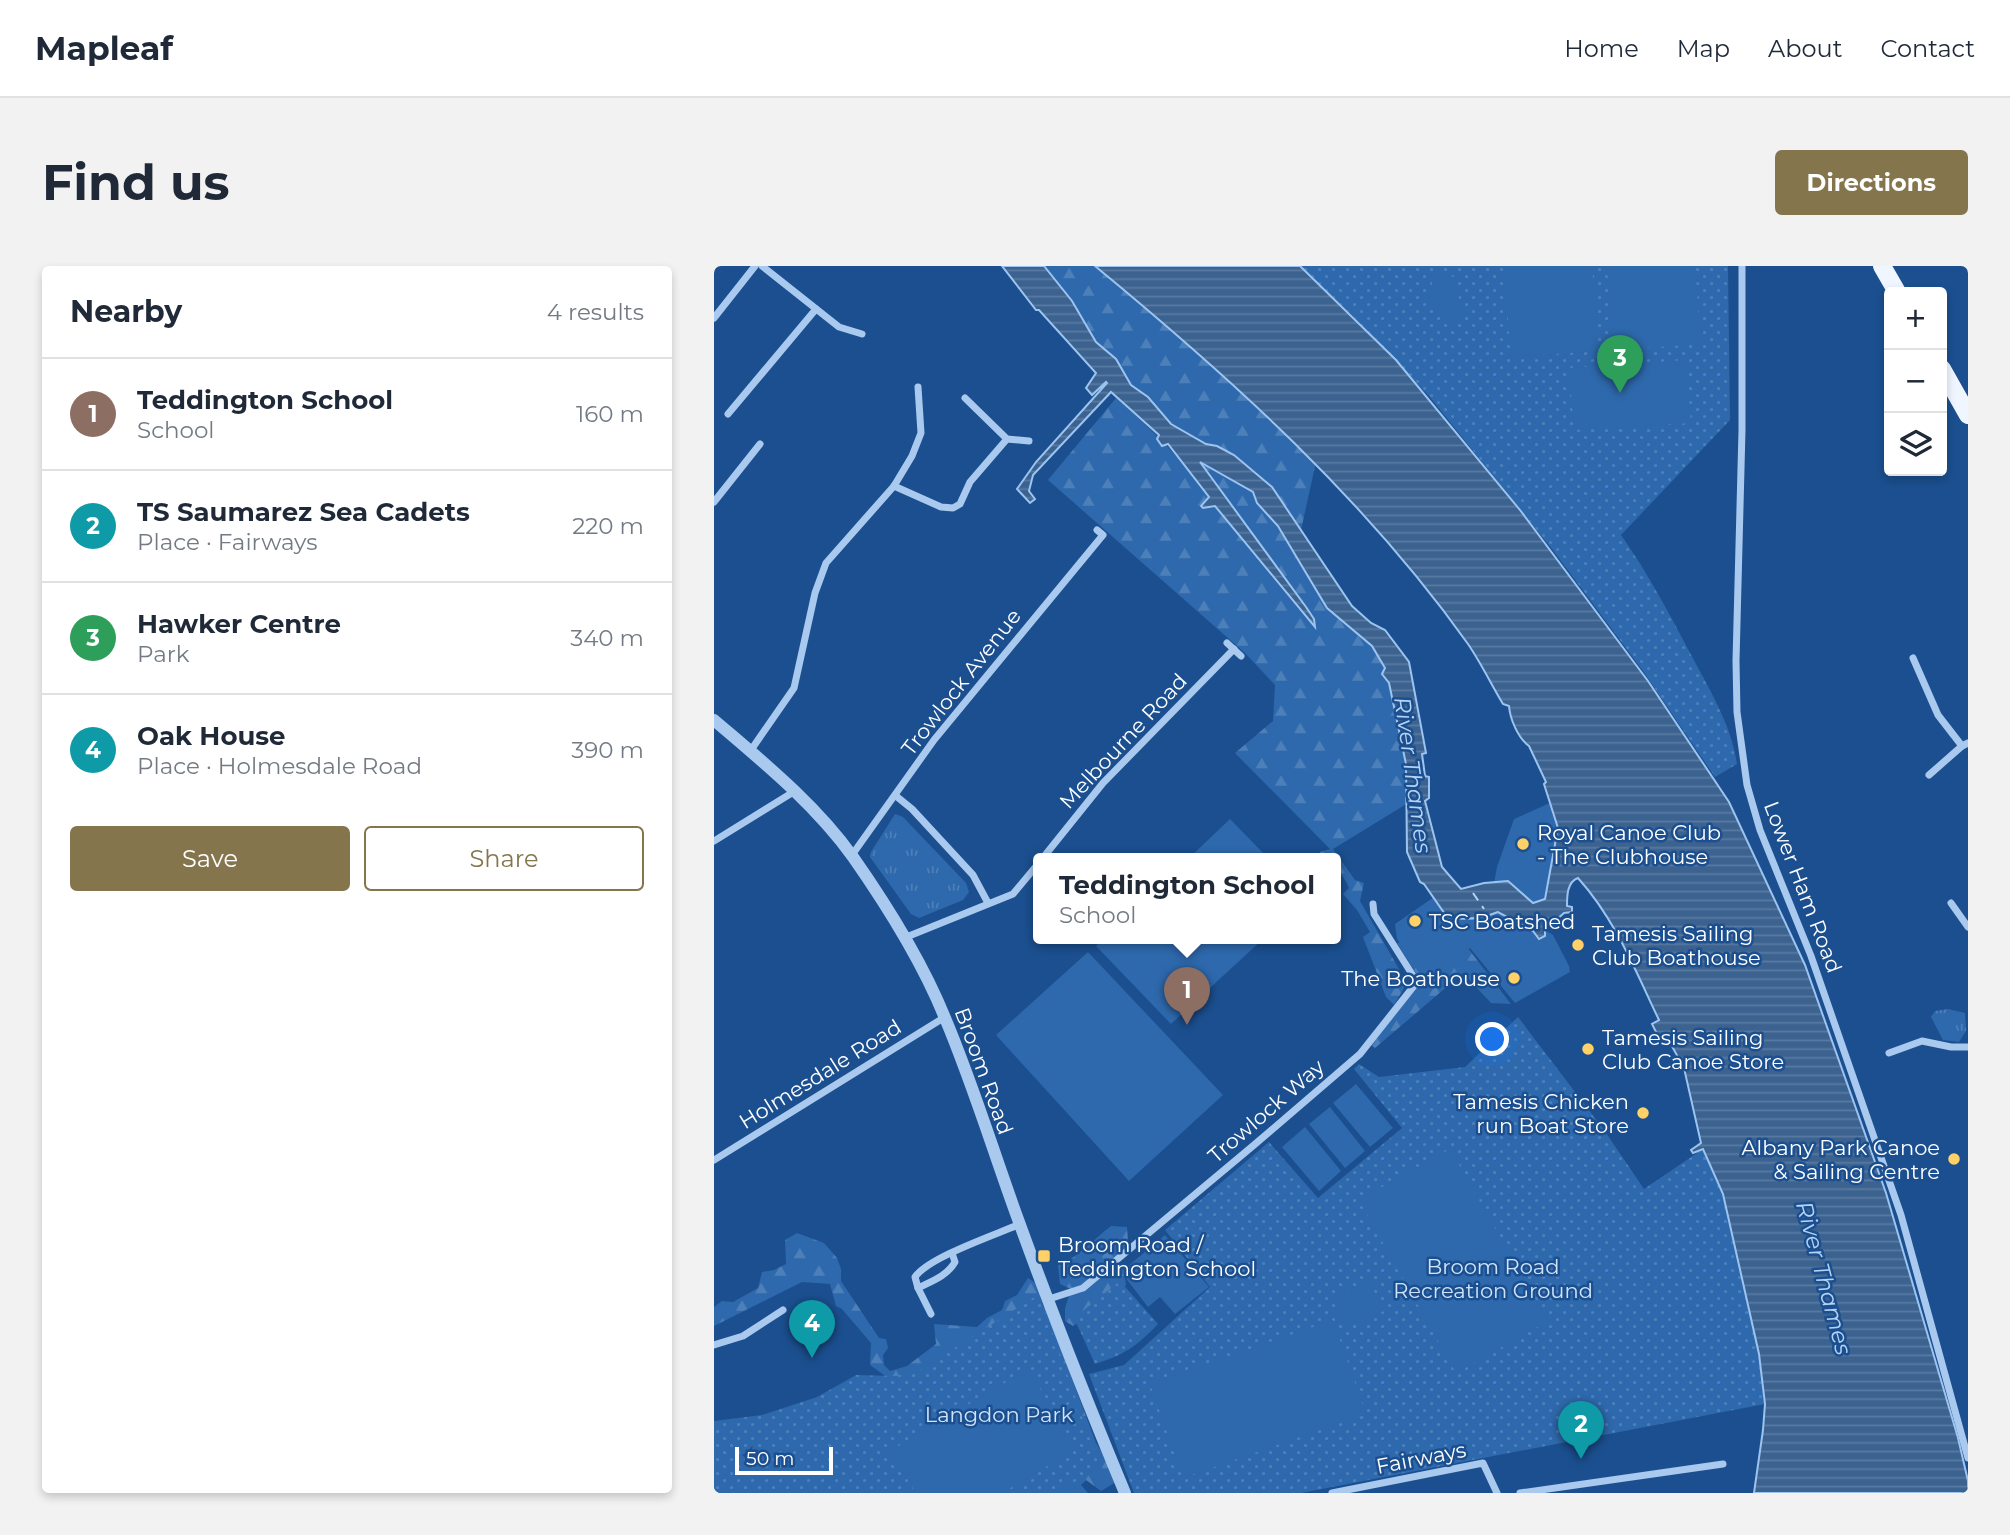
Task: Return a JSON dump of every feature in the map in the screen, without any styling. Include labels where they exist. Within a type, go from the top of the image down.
[{"type":"main road","points":[[1882,266],[1894,287]]},
{"type":"main road","points":[[1947,378],[1968,415]]},
{"type":"street","points":[[714,318],[755,266]]},
{"type":"street","points":[[762,266],[839,327],[862,334]]},
{"type":"street","name":"Lower Ham Road","points":[[1742,266],[1742,430],[1736,661],[1737,712],[1748,785],[1760,830],[1811,956],[1900,1215],[1968,1458]]},
{"type":"street","points":[[728,414],[816,309]]},
{"type":"street","points":[[751,750],[794,688],[815,593],[826,563],[894,485],[912,456],[920,433],[918,387]]},
{"type":"street","points":[[965,398],[1007,439],[1029,440]]},
{"type":"street","points":[[894,485],[941,507],[953,508],[960,504],[970,482],[1007,439]]},
{"type":"street","points":[[714,502],[760,444]]},
{"type":"street","name":"Trowlock Avenue","points":[[852,855],[934,740],[1103,535]]},
{"type":"street","points":[[1227,643],[1241,656]]},
{"type":"street","name":"Melbourne Road","points":[[1047,853],[1103,783],[1234,649]]},
{"type":"street","points":[[1913,658],[1938,715],[1965,745],[1929,775]]},
{"type":"street","name":"Broom Road","points":[[714,720],[795,791],[852,855],[905,938],[945,1017],[1020,1224],[1124,1493]]},
{"type":"street","points":[[714,841],[795,791]]},
{"type":"street","points":[[896,796],[912,809],[973,875],[988,903]]},
{"type":"street","points":[[905,938],[1013,894],[1033,870]]},
{"type":"street","points":[[1951,903],[1968,927]]},
{"type":"street","name":"Trowlock Way","points":[[1049,1299],[1083,1288],[1360,1054],[1417,982],[1374,914],[1373,904]]},
{"type":"street","name":"Holmesdale Road","points":[[714,1160],[945,1017]]},
{"type":"street","points":[[1889,1053],[1922,1041],[1951,1047],[1968,1046]]},
{"type":"street","points":[[931,1314],[918,1288],[915,1277],[919,1271],[932,1261],[1020,1224]]},
{"type":"street","points":[[918,1288],[953,1267],[955,1262],[952,1253]]},
{"type":"street","points":[[714,1345],[743,1336],[783,1310]]},
{"type":"street","name":"Fairways","points":[[1332,1493],[1483,1463],[1497,1493]]},
{"type":"street","points":[[1520,1493],[1723,1464]]},
{"type":"green space","points":[[1044,266],[1095,266],[1166,324],[1316,462],[1301,530],[1272,487],[1217,446],[1206,444],[1171,424],[1148,397],[1131,385],[1116,359],[1096,342],[1072,301]]},
{"type":"green space","points":[[1300,266],[1728,266],[1730,420],[1621,535],[1657,592],[1711,692],[1730,734],[1737,764],[1715,777],[1643,671],[1552,549],[1429,396],[1353,316]]},
{"type":"green space","points":[[1504,266],[1592,266],[1599,351],[1511,357]]},
{"type":"green space","points":[[1607,266],[1695,266],[1701,344],[1613,350]]},
{"type":"green space","points":[[1434,271],[1454,277],[1463,315],[1450,324],[1429,303]]},
{"type":"green space","points":[[1686,360],[1691,423],[1574,430],[1569,368]]},
{"type":"green space","points":[[1116,398],[1166,445],[1199,483],[1209,497],[1201,506],[1203,508],[1215,505],[1299,609],[1314,619],[1198,461],[1253,492],[1257,503],[1278,526],[1327,608],[1372,646],[1385,669],[1382,674],[1389,683],[1406,764],[1408,803],[1333,849],[1336,853],[1320,853],[1330,849],[1235,753],[1273,721],[1275,685],[1245,653],[1048,480]]},
{"type":"green space","points":[[1550,803],[1559,828],[1545,899],[1533,903],[1508,882],[1494,883],[1514,819]]},
{"type":"green space","points":[[895,814],[903,817],[966,883],[969,892],[963,900],[919,918],[911,914],[870,857]]},
{"type":"green space","points":[[1230,819],[1263,853],[1194,853]]},
{"type":"green space","points":[[1341,860],[1355,880],[1364,883],[1360,901],[1407,983],[1394,1005],[1386,997],[1363,937],[1370,932],[1357,910],[1343,894],[1349,888],[1341,874]]},
{"type":"green space","points":[[1434,897],[1447,917],[1473,919],[1498,911],[1533,931],[1545,930],[1553,935],[1570,972],[1515,1003],[1470,948],[1428,986],[1397,939],[1395,924]]},
{"type":"green space","points":[[1397,943],[1467,947],[1511,1004],[1491,1003],[1463,973],[1375,1048],[1371,1045],[1421,981]]},
{"type":"green space","points":[[1098,944],[1258,944],[1171,1024],[1096,946]]},
{"type":"green space","points":[[1088,952],[1223,1095],[1129,1181],[996,1035]]},
{"type":"green space","points":[[1948,1009],[1965,1013],[1966,1031],[1959,1042],[1943,1040],[1931,1017],[1935,1011]]},
{"type":"green space","name":"Broom Road Recreation Ground","points":[[1518,1017],[1604,1130],[1644,1189],[1703,1149],[1723,1196],[1759,1354],[1765,1404],[1301,1493],[1134,1493],[1089,1374],[1124,1365],[1210,1287],[1165,1230],[1269,1142],[1318,1198],[1402,1128],[1354,1069],[1359,1064],[1379,1077],[1465,1067]]},
{"type":"green space","points":[[1356,1084],[1393,1128],[1370,1147],[1333,1103]]},
{"type":"green space","points":[[1330,1107],[1365,1151],[1345,1168],[1309,1124]]},
{"type":"green space","points":[[1305,1127],[1341,1171],[1319,1191],[1282,1147]]},
{"type":"green space","points":[[1450,1149],[1548,1321],[1456,1373],[1359,1200]]},
{"type":"green space","points":[[1111,1226],[1127,1227],[1128,1241],[1119,1262],[1124,1271],[1126,1285],[1118,1296],[1073,1326],[1065,1321],[1065,1308],[1071,1289],[1060,1284],[1058,1265],[1079,1253]]},
{"type":"green space","points":[[797,1233],[824,1243],[837,1258],[841,1281],[879,1338],[886,1339],[888,1348],[883,1355],[884,1365],[890,1371],[907,1366],[936,1344],[934,1324],[977,1327],[1002,1310],[1005,1301],[1017,1295],[1028,1278],[1037,1284],[1041,1296],[942,1364],[891,1380],[870,1365],[871,1343],[842,1309],[836,1306],[830,1284],[802,1282],[714,1326],[714,1307],[722,1301],[733,1302],[758,1288],[762,1272],[786,1264],[785,1240]]},
{"type":"green space","points":[[1165,1235],[1209,1287],[1175,1314],[1160,1297],[1148,1307],[1121,1272]]},
{"type":"green space","points":[[1120,1281],[1158,1324],[1130,1349],[1095,1364],[1074,1318]]},
{"type":"green space","points":[[1369,1281],[1384,1311],[1346,1328],[1332,1297]]},
{"type":"green space","name":"Langdon Park","points":[[1039,1294],[1100,1468],[1054,1493],[714,1493],[714,1421],[762,1415],[817,1397],[856,1375],[896,1376],[919,1371]]},
{"type":"green space","points":[[1045,1306],[1096,1443],[1110,1465],[1116,1482],[1101,1491],[1086,1480],[1081,1485],[1088,1493],[1018,1493],[1035,1309]]},
{"type":"green space","points":[[1333,1320],[1366,1414],[1183,1478],[1150,1384]]},
{"type":"green space","points":[[1028,1369],[1076,1449],[1002,1493],[916,1493],[890,1451]]},
{"type":"water","name":"River Thames","points":[[1002,266],[1044,266],[1072,301],[1096,342],[1116,359],[1131,385],[1148,397],[1171,424],[1206,444],[1217,446],[1234,455],[1272,487],[1352,606],[1371,623],[1385,630],[1409,662],[1426,753],[1422,754],[1425,776],[1429,777],[1429,798],[1425,801],[1442,867],[1461,889],[1508,881],[1533,903],[1545,899],[1558,828],[1544,784],[1546,782],[1529,746],[1515,728],[1509,706],[1503,704],[1468,644],[1386,540],[1341,490],[1197,352],[1095,266],[1300,266],[1396,360],[1520,510],[1648,681],[1729,802],[1805,965],[1886,1193],[1958,1438],[1968,1481],[1968,1493],[1754,1493],[1765,1404],[1759,1354],[1723,1194],[1703,1149],[1693,1153],[1691,1150],[1701,1143],[1684,1068],[1668,1039],[1661,1042],[1652,1024],[1659,1020],[1633,964],[1603,910],[1578,878],[1570,886],[1568,894],[1567,906],[1572,907],[1572,912],[1564,913],[1545,930],[1545,936],[1539,939],[1533,931],[1498,912],[1473,919],[1447,917],[1420,882],[1407,852],[1406,764],[1389,683],[1382,674],[1385,668],[1372,646],[1327,608],[1278,526],[1257,503],[1253,492],[1200,462],[1306,607],[1314,619],[1315,627],[1215,506],[1201,506],[1209,497],[1168,444],[1162,446],[1157,439],[1159,435],[1111,392],[1033,475],[1029,491],[1035,499],[1030,503],[1017,489],[1036,462],[1107,383],[1092,395],[1086,388],[1096,373],[1039,310],[1036,310]]},
{"type":"ferry route","points":[[1473,893],[1484,909]]},
{"type":"place","name":"Hawker Centre","points":[[1620,393]]},
{"type":"place","name":"Royal Canoe Club - The Clubhouse","points":[[1523,844]]},
{"type":"place","name":"TSC Boatshed","points":[[1415,921]]},
{"type":"place","name":"Tamesis Sailing Club Boathouse","points":[[1578,945]]},
{"type":"place","name":"The Boathouse","points":[[1514,978]]},
{"type":"place","name":"Teddington School","points":[[1187,1025]]},
{"type":"place","name":"Tamesis Sailing Club Canoe Store","points":[[1588,1049]]},
{"type":"place","name":"Tamesis Chicken run Boat Store","points":[[1643,1113]]},
{"type":"place","name":"Albany Park Canoe & Sailing Centre","points":[[1954,1159]]},
{"type":"place","name":"Broom Road / Teddington School","points":[[1044,1256]]},
{"type":"place","name":"Oak House","points":[[812,1358]]},
{"type":"place","name":"TS Saumarez Sea Cadets","points":[[1581,1459]]}]
